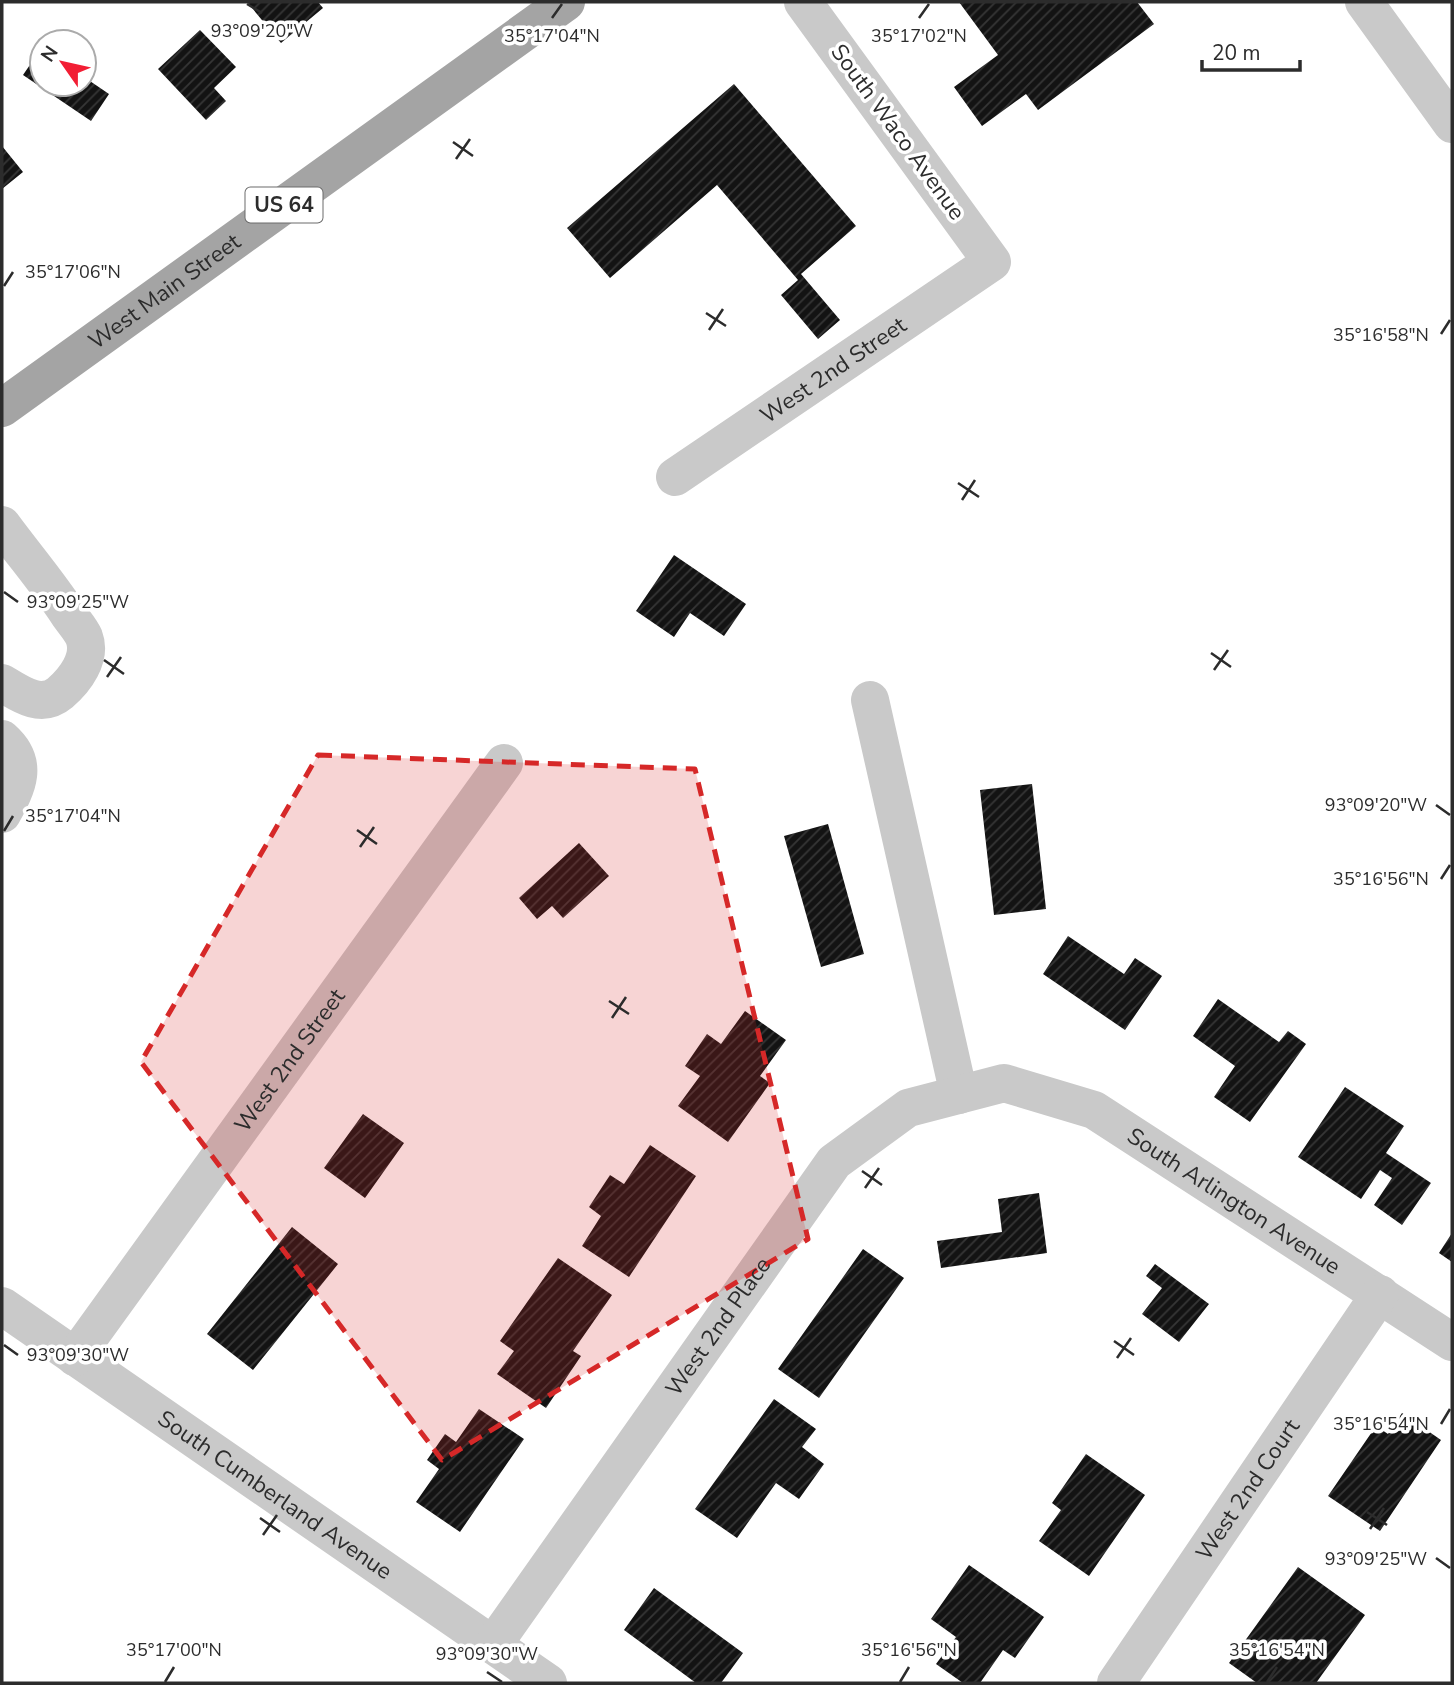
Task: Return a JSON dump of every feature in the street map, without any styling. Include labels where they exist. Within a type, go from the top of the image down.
[{"type":"main road","name":"West Main Street","points":[[2,408],[566,2]]},
{"type":"street","name":"South Waco Avenue","points":[[803,2],[992,262]]},
{"type":"street","points":[[1382,8],[1452,124]]},
{"type":"street","name":"West 2nd Street","points":[[675,477],[992,262]]},
{"type":"street","points":[[2,525],[84,638],[85,655],[81,668],[72,681],[58,694],[44,701],[28,698],[2,683]]},
{"type":"street","points":[[870,700],[959,1095]]},
{"type":"street","points":[[2,739],[12,748],[19,761],[18,775],[2,814]]},
{"type":"street","name":"West 2nd Street","points":[[75,1357],[504,763]]},
{"type":"street","name":"West 2nd Place","points":[[493,1646],[834,1162],[908,1108],[1004,1083]]},
{"type":"street","name":"South Arlington Avenue","points":[[1004,1083],[1094,1110],[1452,1342]]},
{"type":"street","name":"West 2nd Court","points":[[1116,1683],[1380,1294]]},
{"type":"street","name":"South Cumberland Avenue","points":[[2,1306],[548,1683]]},
{"type":"highlighted area","points":[[318,755],[695,769],[808,1239],[442,1460],[141,1062]]},
{"type":"building","points":[[247,2],[318,2],[323,8],[281,43]]},
{"type":"building","points":[[959,2],[1137,2],[1154,24],[1038,110],[1026,94],[982,126],[954,87],[998,55]]},
{"type":"building","points":[[200,30],[236,67],[214,88],[226,101],[206,120],[158,69]]},
{"type":"building","points":[[734,84],[856,226],[801,274],[840,320],[818,339],[781,295],[798,280],[717,185],[610,278],[567,228]]},
{"type":"building","points":[[98,87],[109,94],[91,121],[57,98],[98,98]]},
{"type":"building","points":[[2,146],[23,172],[2,189]]},
{"type":"building","points":[[674,555],[746,604],[724,636],[690,613],[674,637],[636,611]]},
{"type":"building","points":[[1032,784],[1046,909],[994,915],[980,790]]},
{"type":"building","points":[[828,824],[864,954],[821,967],[784,836]]},
{"type":"building","points":[[579,843],[609,876],[563,918],[552,906],[537,919],[519,898]]},
{"type":"building","points":[[1068,936],[1124,974],[1135,958],[1162,976],[1125,1030],[1043,974]]},
{"type":"building","points":[[1218,999],[1279,1042],[1288,1031],[1306,1044],[1250,1122],[1214,1097],[1235,1066],[1193,1036]]},
{"type":"building","points":[[745,1011],[786,1040],[760,1076],[770,1083],[728,1142],[678,1106],[700,1076],[685,1066],[707,1034],[721,1044]]},
{"type":"building","points":[[1345,1087],[1404,1126],[1386,1153],[1431,1183],[1402,1225],[1374,1205],[1392,1178],[1380,1170],[1361,1199],[1298,1157]]},
{"type":"building","points":[[363,1114],[404,1143],[365,1198],[324,1168]]},
{"type":"building","points":[[650,1145],[696,1176],[629,1277],[582,1246],[601,1216],[589,1207],[610,1175],[624,1184]]},
{"type":"building","points":[[1039,1193],[1047,1253],[941,1268],[937,1241],[1002,1232],[998,1199]]},
{"type":"building","points":[[292,1227],[338,1264],[253,1370],[207,1334]]},
{"type":"building","points":[[1452,1233],[1452,1262],[1439,1253]]},
{"type":"building","points":[[863,1249],[904,1278],[819,1398],[778,1369]]},
{"type":"building","points":[[558,1258],[612,1295],[573,1351],[581,1356],[546,1408],[497,1374],[514,1351],[500,1341]]},
{"type":"building","points":[[1155,1264],[1209,1304],[1179,1342],[1142,1314],[1162,1288],[1146,1276]]},
{"type":"building","points":[[774,1399],[816,1429],[802,1447],[824,1464],[799,1499],[776,1483],[737,1538],[695,1509]]},
{"type":"building","points":[[479,1409],[524,1439],[460,1532],[416,1502],[439,1469],[427,1460],[445,1434],[456,1442]]},
{"type":"building","points":[[1402,1413],[1441,1440],[1380,1531],[1328,1496],[1376,1426],[1388,1434]]},
{"type":"building","points":[[1086,1454],[1145,1495],[1089,1576],[1039,1541],[1061,1510],[1052,1503]]},
{"type":"building","points":[[969,1565],[1044,1617],[1015,1658],[1003,1650],[980,1683],[963,1683],[936,1664],[956,1637],[931,1619]]},
{"type":"building","points":[[1298,1567],[1365,1615],[1316,1683],[1257,1683],[1229,1663]]},
{"type":"building","points":[[654,1588],[743,1653],[721,1683],[696,1683],[624,1630]]}]
